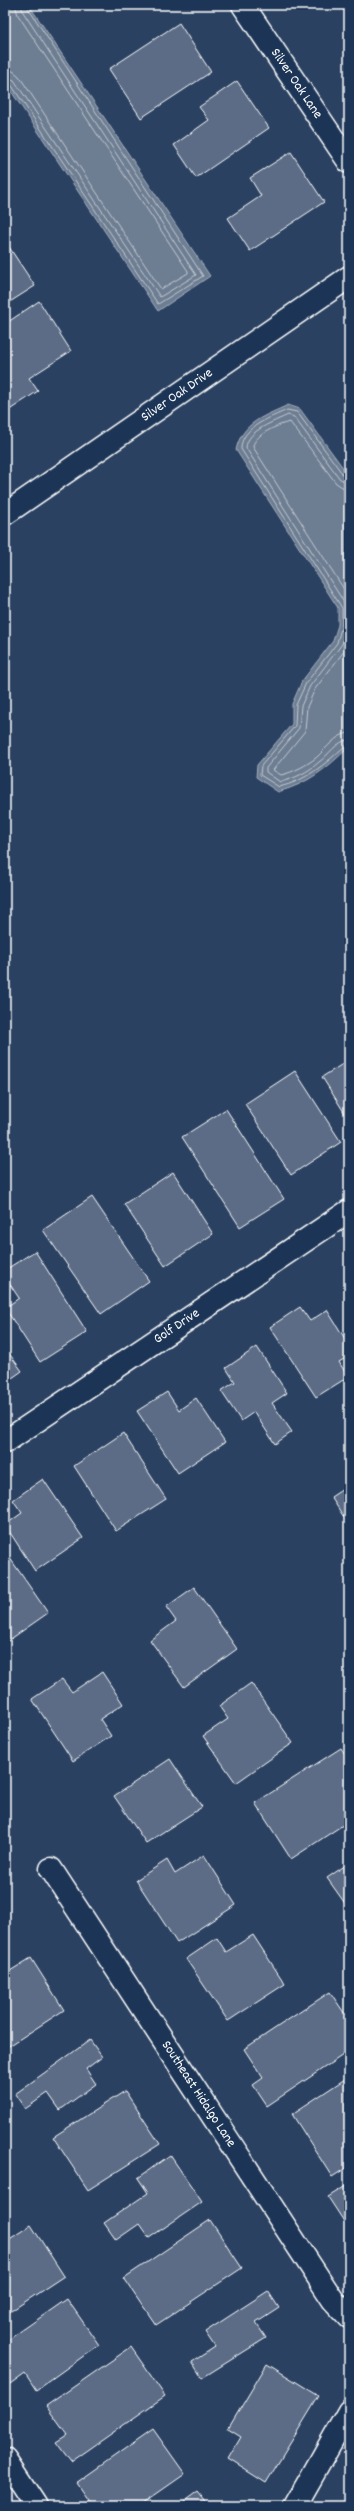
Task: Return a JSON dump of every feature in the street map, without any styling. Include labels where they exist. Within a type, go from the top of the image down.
[{"type":"street","name":"Silver Oak Lane","points":[[243,5],[349,162]]},
{"type":"street","name":"Silver Oak Drive","points":[[5,514],[349,277]]},
{"type":"street","name":"Golf Drive","points":[[5,1442],[349,1211]]},
{"type":"street","name":"Southeast Hidalgo Lane","points":[[51,1869],[329,2293],[349,2317]]},
{"type":"street","points":[[295,2506],[349,2410]]},
{"type":"street","points":[[5,2459],[36,2506]]},
{"type":"water","points":[[5,5],[29,5],[210,276],[158,311],[5,82]]},
{"type":"water","points":[[288,405],[300,409],[349,476],[349,747],[333,762],[308,780],[278,792],[256,777],[257,765],[292,724],[292,704],[302,681],[333,641],[338,625],[338,608],[236,450],[239,440],[249,426],[263,417]]},
{"type":"building","points":[[179,23],[211,72],[141,118],[109,69]]},
{"type":"building","points":[[237,81],[269,128],[196,178],[174,145],[209,120],[199,107]]},
{"type":"building","points":[[291,152],[324,202],[250,251],[228,218],[261,196],[250,178]]},
{"type":"building","points":[[5,241],[35,286],[5,305]]},
{"type":"building","points":[[39,301],[71,351],[29,378],[38,391],[8,411],[5,406],[5,324]]},
{"type":"building","points":[[349,1060],[349,1120],[322,1077]]},
{"type":"building","points":[[295,1071],[341,1142],[291,1175],[245,1104]]},
{"type":"building","points":[[226,1109],[284,1199],[240,1227],[182,1137]]},
{"type":"building","points":[[173,1172],[213,1234],[165,1266],[124,1204]]},
{"type":"building","points":[[92,1197],[149,1281],[101,1314],[43,1230]]},
{"type":"building","points":[[35,1251],[87,1332],[40,1362],[5,1308],[19,1298],[5,1277],[5,1270]]},
{"type":"building","points":[[300,1307],[310,1321],[327,1310],[349,1345],[349,1356],[339,1362],[348,1377],[316,1397],[270,1327]]},
{"type":"building","points":[[257,1347],[287,1393],[272,1403],[292,1432],[275,1444],[254,1412],[241,1421],[221,1391],[235,1382],[226,1368]]},
{"type":"building","points":[[5,1348],[22,1371],[5,1383]]},
{"type":"building","points":[[167,1392],[179,1410],[196,1398],[225,1442],[178,1473],[137,1411]]},
{"type":"building","points":[[123,1433],[166,1499],[116,1531],[74,1466]]},
{"type":"building","points":[[43,1479],[83,1538],[35,1571],[5,1525],[22,1513],[13,1500]]},
{"type":"building","points":[[349,1485],[349,1525],[331,1497]]},
{"type":"building","points":[[5,1551],[48,1613],[5,1643]]},
{"type":"building","points":[[194,1587],[237,1649],[184,1687],[150,1640],[176,1621],[166,1607]]},
{"type":"building","points":[[102,1672],[123,1704],[100,1719],[111,1736],[73,1761],[32,1699],[62,1679],[72,1692]]},
{"type":"building","points":[[251,1683],[293,1743],[236,1783],[203,1736],[228,1719],[219,1706]]},
{"type":"building","points":[[341,1748],[349,1760],[349,1821],[291,1859],[255,1803]]},
{"type":"building","points":[[170,1759],[202,1807],[146,1843],[114,1796]]},
{"type":"building","points":[[204,1855],[236,1905],[177,1943],[136,1880],[167,1860],[175,1874]]},
{"type":"building","points":[[349,1863],[349,1909],[327,1878]]},
{"type":"building","points":[[253,1935],[285,1984],[228,2021],[186,1959],[217,1938],[226,1952]]},
{"type":"building","points":[[31,1958],[64,2010],[9,2046],[5,2039],[5,1974]]},
{"type":"building","points":[[330,1992],[349,2020],[349,2051],[267,2106],[253,2085],[263,2078],[244,2049]]},
{"type":"building","points":[[90,2040],[102,2057],[86,2069],[96,2084],[60,2110],[48,2093],[25,2109],[15,2094]]},
{"type":"building","points":[[348,2077],[349,2166],[332,2177],[292,2114]]},
{"type":"building","points":[[125,2091],[160,2144],[88,2190],[53,2137]]},
{"type":"building","points":[[170,2155],[202,2202],[149,2238],[139,2224],[116,2240],[104,2223],[148,2193],[138,2178]]},
{"type":"building","points":[[349,2184],[349,2229],[328,2197]]},
{"type":"building","points":[[210,2220],[242,2268],[156,2325],[124,2278]]},
{"type":"building","points":[[31,2225],[64,2276],[5,2315],[5,2242]]},
{"type":"building","points":[[268,2291],[279,2308],[256,2323],[266,2338],[202,2378],[192,2362],[215,2347],[205,2332]]},
{"type":"building","points":[[67,2299],[99,2345],[36,2390],[25,2373],[10,2384],[5,2376],[5,2342]]},
{"type":"building","points":[[131,2347],[165,2396],[71,2462],[56,2442],[67,2435],[46,2406]]},
{"type":"building","points":[[267,2364],[319,2396],[266,2483],[228,2459],[241,2437],[228,2429]]},
{"type":"building","points":[[153,2429],[185,2474],[139,2506],[114,2506],[110,2502],[104,2506],[92,2506],[76,2483]]},
{"type":"building","points":[[198,2492],[209,2506],[179,2506]]}]
